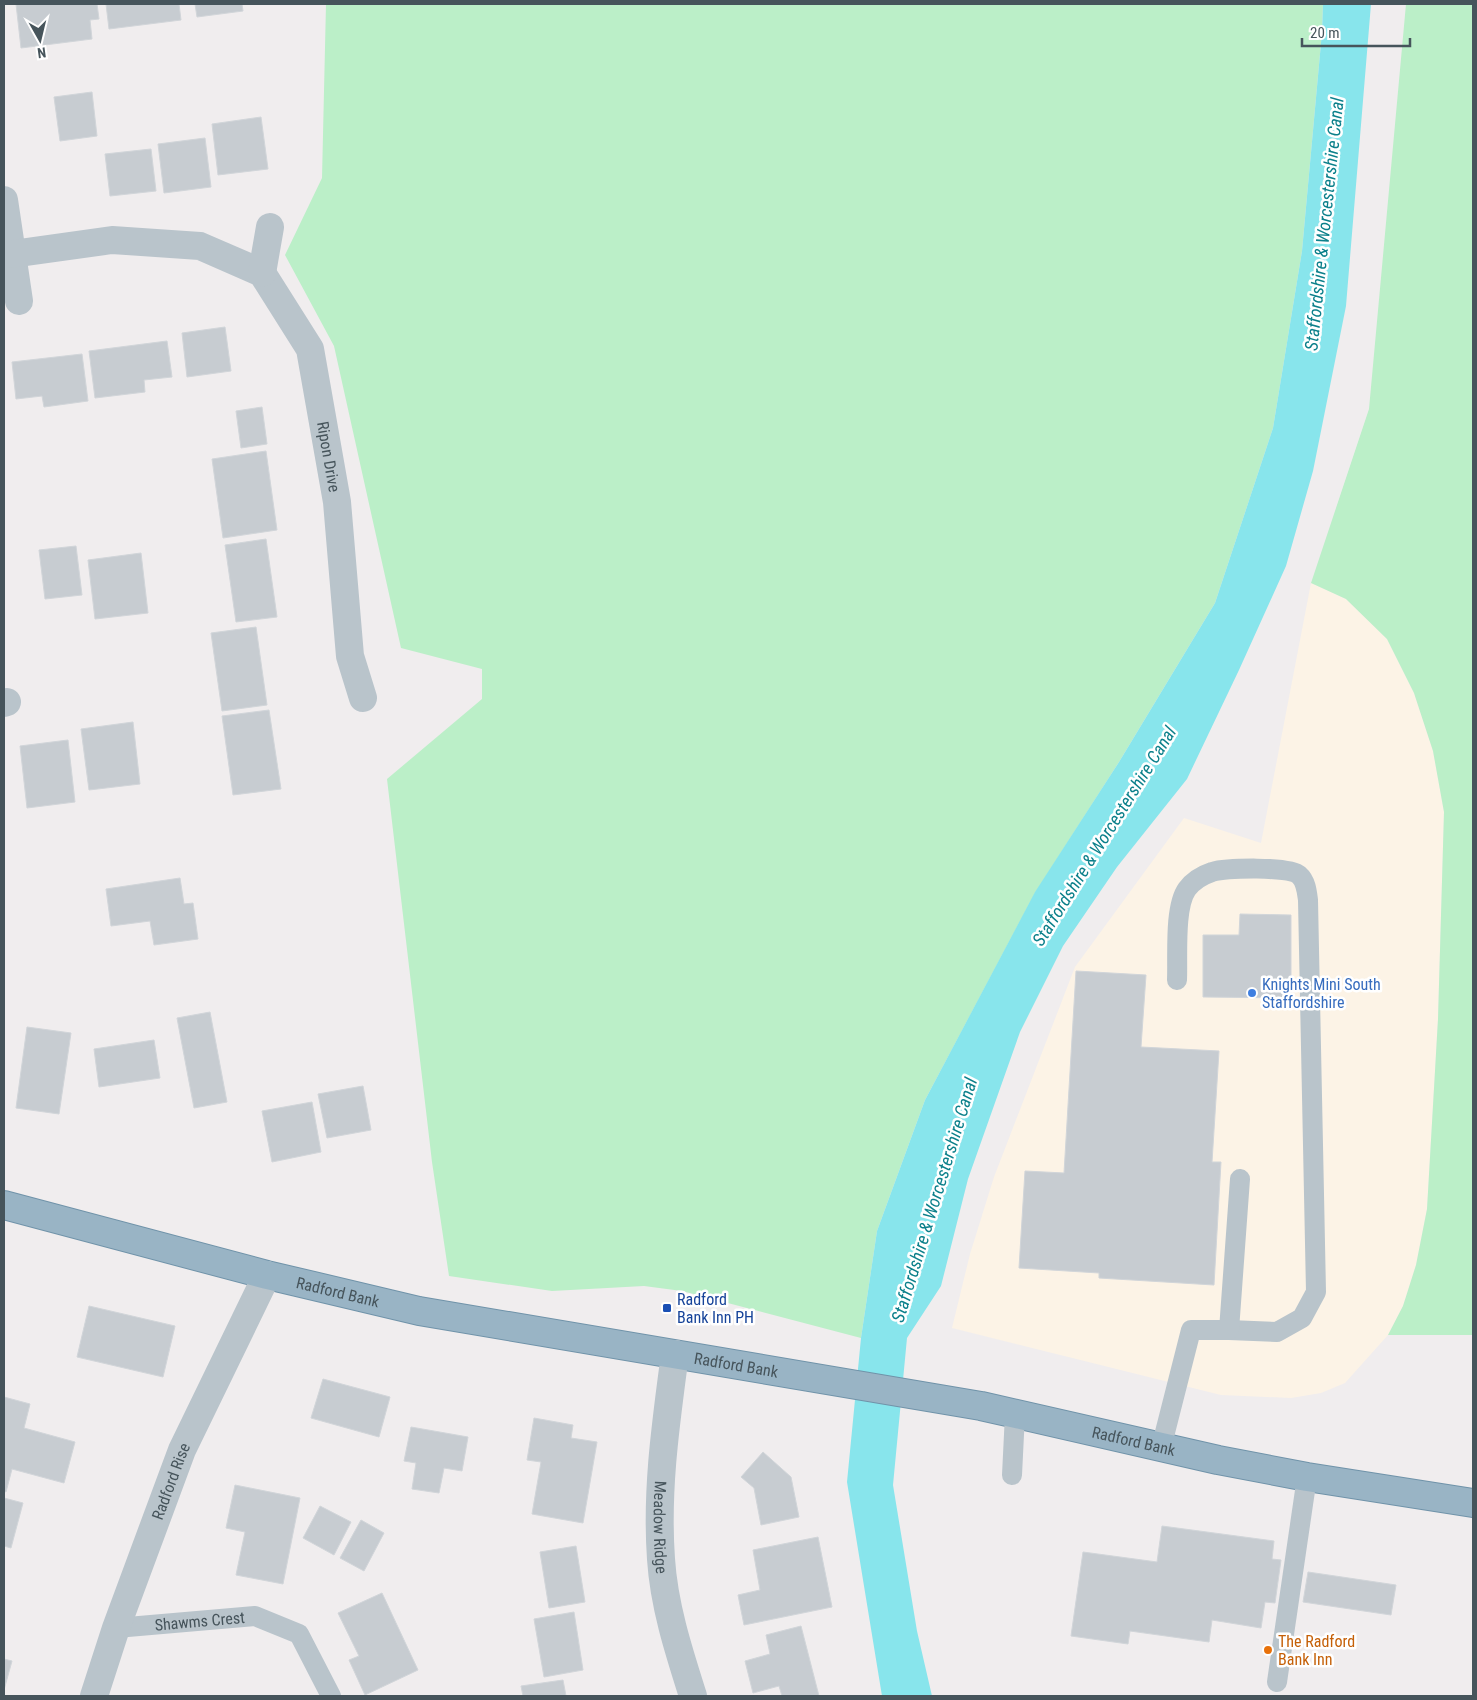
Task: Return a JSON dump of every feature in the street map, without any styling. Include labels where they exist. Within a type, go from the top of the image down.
[{"type":"highway","name":"Radford Bank","points":[[4,1205],[267,1274],[419,1310],[981,1406],[1161,1448],[1307,1477],[1473,1503]]},
{"type":"street","points":[[4,200],[19,301]]},
{"type":"street","points":[[12,254],[112,240],[200,246],[262,273],[270,228]]},
{"type":"street","name":"Ripon Drive","points":[[262,273],[310,349],[338,502],[341,657],[363,698]]},
{"type":"street","name":"Radford Rise","points":[[94,1696],[116,1628],[182,1450],[267,1274]]},
{"type":"street","name":"Meadow Ridge","points":[[675,1354],[666,1414],[658,1510],[661,1561],[672,1628],[693,1696]]},
{"type":"lane","points":[[1161,1448],[1191,1330],[1277,1332],[1302,1318],[1316,1292],[1308,900],[1306,886],[1299,875],[1287,870],[1237,868],[1213,872],[1199,878],[1187,889],[1180,905],[1177,980]]},
{"type":"lane","points":[[1229,1330],[1240,1179]]},
{"type":"lane","points":[[1012,1475],[1015,1414]]},
{"type":"lane","points":[[1277,1682],[1307,1477]]},
{"type":"lane","name":"Shawms Crest","points":[[116,1628],[255,1616],[299,1634],[331,1696]]},
{"type":"shaded area","name":"Knights Mini South Staffordshire","points":[[1311,583],[1346,599],[1387,639],[1414,693],[1433,751],[1444,812],[1438,1019],[1427,1209],[1416,1265],[1403,1306],[1388,1335],[1345,1383],[1321,1393],[1291,1398],[1221,1395],[952,1328],[970,1254],[994,1177],[1075,967],[1184,818],[1261,843]]},
{"type":"green space","points":[[326,4],[1323,4],[1302,251],[1273,428],[1215,603],[1119,762],[1035,893],[925,1100],[877,1231],[861,1338],[682,1291],[644,1286],[552,1291],[449,1276],[432,1162],[387,779],[482,699],[482,669],[401,648],[334,346],[285,255],[322,178]]},
{"type":"green space","points":[[1406,4],[1473,4],[1473,1335],[1388,1335],[1403,1306],[1416,1265],[1427,1209],[1438,1019],[1444,812],[1433,751],[1414,693],[1387,639],[1346,599],[1311,583],[1369,409]]},
{"type":"water","name":"Staffordshire & Worcestershire Canal","points":[[1323,4],[1371,4],[1346,306],[1313,471],[1286,566],[1187,779],[1117,867],[1063,946],[1020,1032],[968,1179],[941,1286],[907,1338],[893,1485],[917,1631],[932,1696],[882,1696],[847,1482],[861,1338],[877,1231],[925,1100],[1035,892],[1119,762],[1215,603],[1273,428],[1302,251]]},
{"type":"building","points":[[16,4],[97,4],[99,19],[90,20],[92,39],[21,48]]},
{"type":"building","points":[[106,4],[179,4],[181,20],[109,29]]},
{"type":"building","points":[[195,4],[242,4],[243,11],[197,17]]},
{"type":"building","points":[[92,92],[97,136],[60,141],[54,97]]},
{"type":"building","points":[[261,117],[268,169],[218,175],[212,124]]},
{"type":"building","points":[[205,138],[211,187],[164,193],[158,144]]},
{"type":"building","points":[[151,149],[156,191],[110,196],[105,154]]},
{"type":"building","points":[[225,327],[231,371],[187,377],[182,333]]},
{"type":"building","points":[[167,341],[172,377],[144,380],[145,392],[95,398],[89,351]]},
{"type":"building","points":[[82,354],[88,401],[44,407],[42,396],[16,399],[12,362]]},
{"type":"building","points":[[262,407],[267,444],[241,448],[236,411]]},
{"type":"building","points":[[266,451],[277,530],[223,538],[212,459]]},
{"type":"building","points":[[266,539],[277,617],[236,622],[225,545]]},
{"type":"building","points":[[76,546],[82,595],[45,599],[39,550]]},
{"type":"building","points":[[141,553],[148,613],[95,619],[88,560]]},
{"type":"building","points":[[256,627],[267,705],[222,711],[211,633]]},
{"type":"building","points":[[269,710],[281,789],[233,795],[222,716]]},
{"type":"building","points":[[133,722],[140,784],[89,790],[81,729]]},
{"type":"building","points":[[68,740],[75,802],[27,808],[20,746]]},
{"type":"building","points":[[180,878],[184,904],[193,903],[198,939],[154,945],[150,921],[111,926],[106,889]]},
{"type":"building","points":[[1240,914],[1291,915],[1291,998],[1203,997],[1203,935],[1239,935]]},
{"type":"building","points":[[1076,971],[1146,975],[1141,1047],[1219,1051],[1212,1162],[1221,1162],[1214,1285],[1099,1278],[1099,1273],[1019,1268],[1025,1171],[1064,1173]]},
{"type":"building","points":[[210,1012],[227,1102],[194,1108],[177,1018]]},
{"type":"building","points":[[27,1027],[71,1033],[59,1114],[16,1108]]},
{"type":"building","points":[[154,1040],[160,1078],[99,1087],[94,1049]]},
{"type":"building","points":[[363,1086],[371,1130],[327,1138],[318,1094]]},
{"type":"building","points":[[312,1102],[321,1152],[272,1162],[262,1111]]},
{"type":"building","points":[[89,1306],[175,1326],[163,1377],[77,1357]]},
{"type":"building","points":[[323,1379],[390,1397],[379,1437],[311,1418]]},
{"type":"building","points":[[4,1397],[30,1404],[24,1428],[75,1442],[64,1483],[12,1469],[6,1492],[4,1491]]},
{"type":"building","points":[[534,1418],[573,1425],[571,1438],[597,1442],[583,1523],[532,1514],[541,1462],[527,1460]]},
{"type":"building","points":[[411,1427],[468,1437],[462,1471],[444,1468],[439,1493],[412,1489],[416,1463],[404,1461]]},
{"type":"building","points":[[763,1452],[791,1477],[799,1517],[761,1525],[754,1488],[741,1477]]},
{"type":"building","points":[[235,1485],[300,1498],[283,1584],[236,1575],[245,1532],[226,1528]]},
{"type":"building","points":[[4,1498],[23,1503],[11,1548],[4,1546]]},
{"type":"building","points":[[320,1506],[351,1522],[334,1555],[303,1538]]},
{"type":"building","points":[[361,1520],[384,1533],[364,1571],[340,1558]]},
{"type":"building","points":[[1162,1526],[1274,1541],[1272,1559],[1281,1560],[1275,1603],[1265,1602],[1261,1628],[1212,1620],[1209,1642],[1130,1631],[1128,1644],[1071,1636],[1083,1552],[1157,1562]]},
{"type":"building","points":[[818,1537],[832,1607],[744,1625],[738,1595],[760,1590],[753,1550]]},
{"type":"building","points":[[576,1546],[585,1602],[549,1608],[540,1552]]},
{"type":"building","points":[[1308,1572],[1396,1585],[1391,1615],[1303,1602]]},
{"type":"building","points":[[382,1593],[418,1670],[365,1695],[349,1660],[359,1656],[338,1613]]},
{"type":"building","points":[[574,1612],[583,1670],[544,1677],[534,1619]]},
{"type":"building","points":[[801,1626],[819,1696],[782,1696],[779,1686],[753,1693],[745,1661],[770,1654],[766,1635]]},
{"type":"building","points":[[4,1659],[12,1661],[4,1690]]},
{"type":"building","points":[[563,1680],[566,1696],[523,1696],[521,1686]]},
{"type":"place","name":"Knights Mini South Staffordshire","points":[[1252,993]]},
{"type":"place","name":"Radford Bank Inn PH","points":[[667,1308]]},
{"type":"place","name":"The Radford Bank Inn","points":[[1268,1650]]}]
